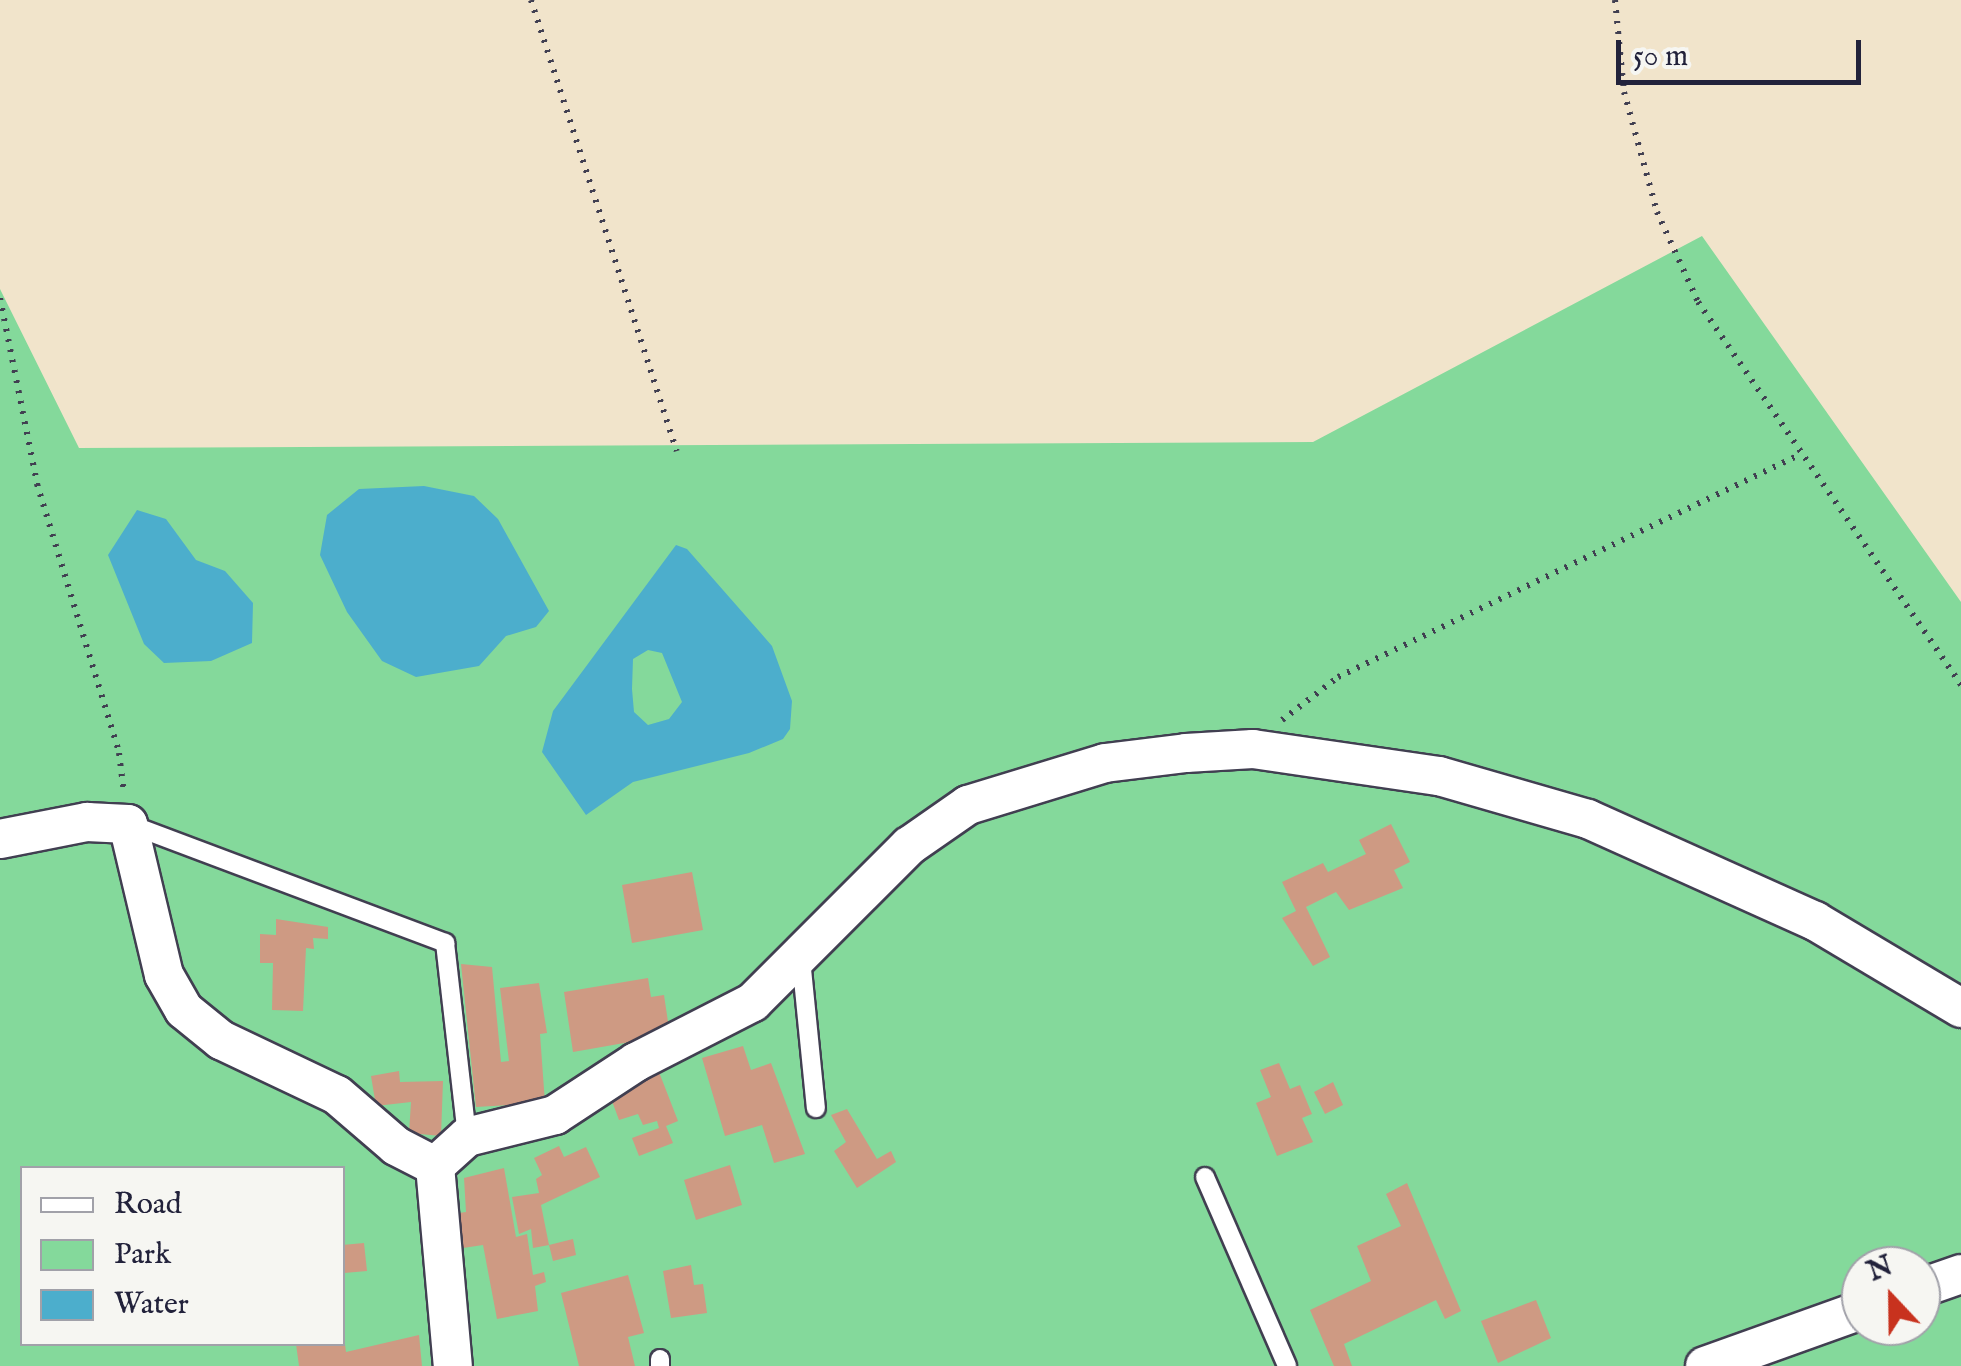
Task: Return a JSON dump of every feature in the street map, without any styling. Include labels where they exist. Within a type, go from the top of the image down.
[{"type":"street","points":[[435,1166],[467,1137],[555,1115],[636,1062],[754,1002],[909,846],[968,805],[1105,763],[1252,750],[1439,776],[1588,819],[1815,920],[1961,1008]]},
{"type":"street","points":[[0,839],[87,822],[128,824],[164,975],[184,1010],[222,1040],[338,1094],[396,1146],[435,1166]]},
{"type":"street","points":[[435,1166],[453,1366]]},
{"type":"street","points":[[1705,1366],[1841,1317]]},
{"type":"lane","points":[[128,824],[445,943],[467,1137]]},
{"type":"lane","points":[[800,955],[816,1108]]},
{"type":"lane","points":[[1205,1177],[1287,1366]]},
{"type":"path","points":[[532,0],[677,451]]},
{"type":"path","points":[[1615,0],[1624,92],[1657,212],[1698,302],[1961,686]]},
{"type":"path","points":[[0,298],[38,484],[120,754],[128,824]]},
{"type":"path","points":[[1252,750],[1338,677],[1799,454]]},
{"type":"green space","points":[[1702,236],[1961,602],[1961,1366],[0,1366],[0,289],[79,448],[1313,442]]},
{"type":"water","points":[[424,486],[474,496],[498,519],[549,611],[536,627],[506,636],[479,666],[416,677],[382,661],[347,612],[320,555],[327,515],[359,489]]},
{"type":"water","points":[[137,510],[166,519],[196,560],[225,571],[253,603],[252,643],[211,661],[164,663],[144,644],[108,555]]},
{"type":"water","points":[[676,545],[687,549],[772,646],[792,701],[790,729],[783,739],[749,753],[633,782],[586,815],[542,752],[553,711]],"holes":[[[648,650],[662,653],[682,702],[669,719],[648,725],[634,712],[633,659]]]},
{"type":"building","points":[[1391,824],[1410,862],[1394,870],[1403,888],[1349,910],[1336,892],[1306,907],[1330,957],[1313,966],[1282,918],[1296,911],[1282,882],[1323,863],[1328,872],[1366,854],[1359,840]]},
{"type":"building","points":[[692,872],[703,930],[632,943],[622,885]]},
{"type":"building","points":[[276,919],[328,927],[328,939],[313,938],[314,949],[306,948],[303,1011],[272,1010],[273,963],[260,963],[260,934],[276,935]]},
{"type":"building","points":[[461,964],[492,967],[501,1062],[509,1061],[500,988],[539,983],[547,1033],[540,1034],[545,1103],[476,1107]]},
{"type":"building","points":[[648,978],[651,997],[664,995],[670,1035],[573,1052],[564,992]]},
{"type":"building","points":[[743,1046],[751,1070],[771,1063],[805,1154],[774,1163],[762,1125],[725,1136],[702,1058]]},
{"type":"building","points":[[1279,1063],[1290,1089],[1300,1085],[1312,1114],[1302,1118],[1313,1142],[1277,1156],[1256,1103],[1271,1097],[1260,1070]]},
{"type":"building","points":[[399,1071],[400,1082],[443,1081],[441,1136],[409,1133],[411,1102],[376,1106],[371,1076]]},
{"type":"building","points":[[659,1072],[678,1121],[666,1126],[673,1143],[639,1156],[632,1138],[659,1128],[657,1121],[643,1125],[638,1114],[619,1120],[609,1093]]},
{"type":"building","points":[[1333,1082],[1343,1105],[1325,1114],[1314,1092]]},
{"type":"building","points":[[847,1109],[877,1159],[891,1151],[896,1162],[857,1188],[834,1151],[846,1142],[831,1115]]},
{"type":"building","points":[[559,1146],[564,1157],[586,1147],[600,1177],[541,1205],[549,1245],[533,1248],[531,1229],[519,1234],[512,1197],[539,1193],[536,1179],[542,1175],[534,1158]]},
{"type":"building","points":[[730,1165],[742,1205],[696,1220],[684,1180]]},
{"type":"building","points":[[504,1168],[516,1237],[527,1234],[533,1275],[544,1272],[546,1282],[535,1286],[538,1311],[497,1319],[483,1245],[463,1248],[459,1213],[466,1212],[464,1178]]},
{"type":"building","points":[[1407,1183],[1461,1311],[1445,1319],[1436,1300],[1344,1344],[1352,1366],[1334,1366],[1310,1310],[1371,1281],[1357,1246],[1401,1226],[1386,1194]]},
{"type":"building","points":[[573,1239],[576,1255],[553,1261],[549,1245]]},
{"type":"building","points":[[364,1243],[367,1271],[345,1273],[345,1245]]},
{"type":"building","points":[[691,1265],[694,1285],[703,1284],[707,1313],[671,1318],[663,1271]]},
{"type":"building","points":[[628,1275],[644,1333],[628,1337],[635,1366],[579,1366],[561,1293]]},
{"type":"building","points":[[1536,1300],[1551,1338],[1498,1363],[1481,1321]]},
{"type":"building","points":[[419,1335],[422,1366],[299,1366],[296,1346],[345,1344],[346,1352]]}]
